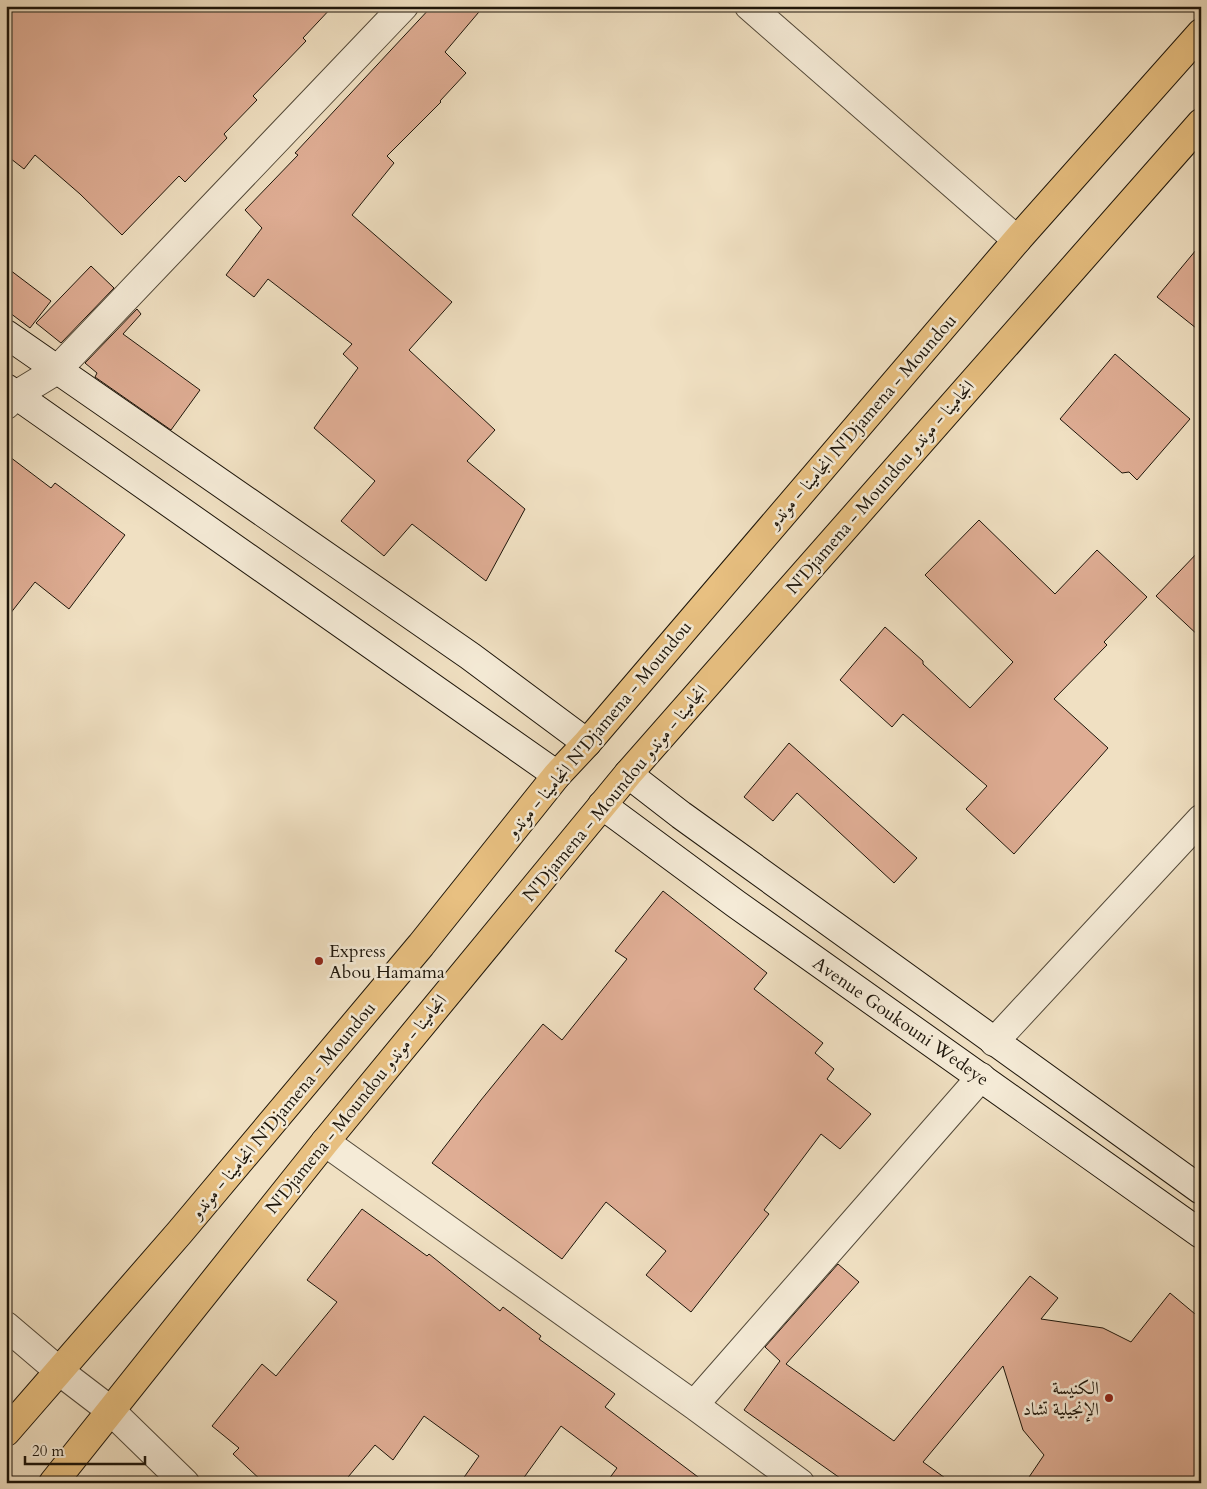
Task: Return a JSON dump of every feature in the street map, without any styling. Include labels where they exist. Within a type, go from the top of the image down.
[{"type":"main road","name":"انجامينا - موندو N'Djamena - Moundou","points":[[6,1432],[193,1217],[420,945],[557,775],[587,743],[1017,240],[1201,34]]},
{"type":"main road","name":"N'Djamena - Moundou انجامينا - موندو","points":[[56,1480],[325,1142],[628,774],[1201,123]]},
{"type":"street","points":[[404,6],[57,370],[9,396],[557,775]]},
{"type":"street","points":[[748,6],[1017,240]]},
{"type":"street","points":[[6,334],[470,656],[587,743]]},
{"type":"street","name":"Avenue Goukouni Wedeye","points":[[628,774],[681,815],[1201,1190]]},
{"type":"street","name":"Avenue Goukouni Wedeye","points":[[602,805],[736,904],[1201,1234]]},
{"type":"street","points":[[994,1042],[1201,819]]},
{"type":"street","points":[[694,1405],[981,1077]]},
{"type":"street","points":[[325,1142],[694,1405],[800,1483]]},
{"type":"street","points":[[6,1326],[59,1371],[110,1410],[185,1483]]},
{"type":"building","points":[[6,6],[333,6],[303,38],[306,41],[253,96],[257,100],[224,134],[227,138],[185,182],[179,176],[122,235],[80,194],[35,155],[24,169],[6,155]]},
{"type":"building","points":[[432,6],[484,6],[445,52],[466,73],[441,102],[387,156],[394,163],[352,215],[452,302],[409,350],[495,430],[467,461],[525,509],[486,581],[412,524],[384,556],[341,521],[375,481],[314,428],[358,368],[343,354],[352,344],[268,279],[254,297],[226,275],[262,228],[245,210],[298,155],[295,153]]},
{"type":"building","points":[[1201,244],[1201,332],[1157,297]]},
{"type":"building","points":[[91,266],[114,288],[61,343],[36,323]]},
{"type":"building","points":[[6,267],[51,301],[30,328],[6,310]]},
{"type":"building","points":[[137,309],[141,314],[123,334],[200,390],[171,430],[95,377],[97,373],[85,363]]},
{"type":"building","points":[[1115,354],[1190,419],[1137,480],[1129,472],[1122,473],[1060,419]]},
{"type":"building","points":[[6,454],[51,488],[55,483],[125,535],[69,609],[35,582],[6,619]]},
{"type":"building","points":[[979,520],[1055,594],[1097,550],[1147,597],[1104,642],[1107,645],[1054,699],[1108,748],[1014,854],[966,809],[987,786],[903,714],[892,727],[840,680],[885,627],[923,661],[923,664],[970,708],[1013,662],[925,575]]},
{"type":"building","points":[[1201,549],[1201,638],[1156,596]]},
{"type":"building","points":[[789,743],[917,858],[894,883],[797,793],[773,821],[744,797]]},
{"type":"building","points":[[663,891],[767,973],[754,989],[823,1043],[815,1053],[834,1069],[827,1079],[871,1114],[840,1149],[821,1134],[764,1210],[769,1214],[691,1312],[646,1275],[666,1251],[606,1202],[562,1259],[432,1163],[543,1024],[562,1040],[627,959],[615,951]]},
{"type":"building","points":[[362,1209],[427,1256],[429,1254],[500,1311],[503,1307],[541,1336],[539,1339],[615,1394],[605,1407],[706,1483],[606,1483],[617,1468],[561,1426],[520,1483],[460,1483],[479,1456],[424,1416],[393,1460],[375,1445],[343,1483],[264,1483],[233,1454],[239,1448],[212,1426],[262,1364],[276,1376],[337,1302],[307,1280]]},
{"type":"building","points":[[838,1264],[859,1282],[786,1364],[894,1441],[1030,1276],[1058,1298],[1041,1319],[1103,1328],[1131,1342],[1170,1293],[1201,1319],[1201,1483],[1025,1483],[1044,1455],[1023,1430],[1003,1366],[923,1462],[952,1483],[847,1483],[744,1410],[780,1361],[765,1347]]},
{"type":"place","name":"Express Abou Hamama","points":[[319,961]]},
{"type":"place","name":"الكنيسة الإنجيلية تشاد","points":[[1109,1398]]}]
